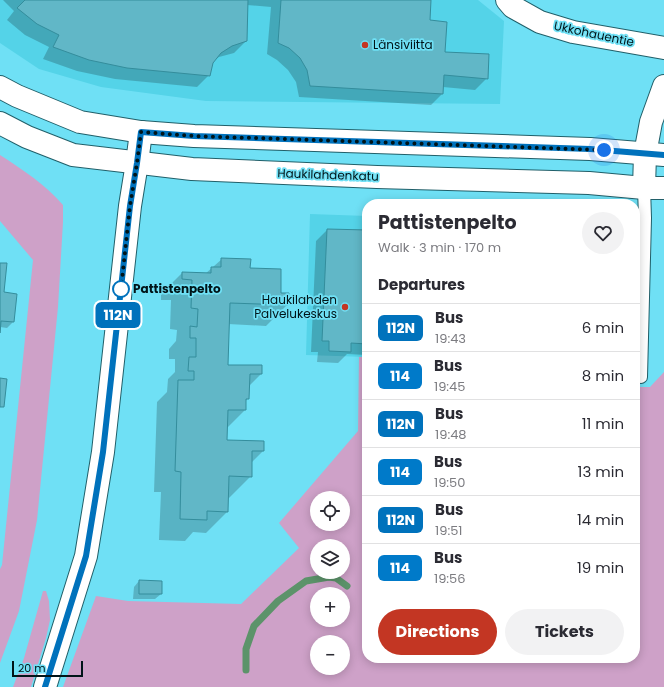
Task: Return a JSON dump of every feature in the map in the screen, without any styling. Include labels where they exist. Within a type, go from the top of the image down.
[{"type":"main road","name":"Ukkohauentie","points":[[507,0],[513,6],[540,22],[573,32],[664,48]]},
{"type":"main road","points":[[654,188],[654,154],[651,122],[664,86]]},
{"type":"main road","points":[[0,87],[17,96],[80,122],[141,132],[194,136],[590,149],[654,154]]},
{"type":"main road","name":"Haukilahdenkatu","points":[[0,123],[27,137],[73,155],[192,169],[377,177],[589,183],[654,188]]},
{"type":"main road","points":[[45,687],[86,556],[103,452],[130,206],[141,132]]},
{"type":"lane","points":[[641,377],[645,218],[654,188]]},
{"type":"shaded area","points":[[0,0],[478,0],[504,21],[500,104],[206,101],[101,87],[39,69],[0,43]]},
{"type":"shaded area","points":[[0,155],[49,190],[56,197],[63,205],[63,222],[58,307],[37,520],[19,611],[0,663],[0,569],[2,565],[33,260],[0,221]]},
{"type":"shaded area","points":[[310,214],[362,216],[362,357],[306,355]]},
{"type":"shaded area","points":[[359,357],[362,357],[362,663],[640,663],[640,387],[650,387],[664,372],[664,687],[63,687],[96,596],[128,601],[241,604],[299,548],[279,523],[358,431]]},
{"type":"shaded area","points":[[43,591],[46,591],[49,601],[50,620],[31,687],[13,687],[24,658]]},
{"type":"building","points":[[25,0],[248,0],[247,41],[232,46],[221,53],[213,63],[210,76],[127,68],[89,60],[53,47],[59,35],[37,24],[17,8]]},
{"type":"building","name":"Länsiviitta","points":[[281,0],[431,0],[430,20],[447,22],[445,52],[489,54],[488,79],[444,75],[443,94],[310,86],[307,70],[300,58],[289,48],[278,43]]},
{"type":"building","name":"Haukilahden Palvelukeskus","points":[[327,229],[362,230],[362,344],[351,343],[351,352],[329,351],[329,341],[322,341]]},
{"type":"building","points":[[221,258],[251,259],[250,268],[281,269],[281,293],[289,293],[288,305],[230,303],[228,365],[262,365],[262,374],[250,374],[249,399],[246,399],[246,410],[228,410],[227,440],[264,441],[264,451],[252,451],[252,477],[229,476],[228,512],[207,511],[207,520],[180,519],[181,472],[175,471],[178,380],[194,380],[194,371],[188,371],[189,357],[196,357],[196,338],[190,338],[190,326],[197,327],[198,309],[191,308],[192,280],[182,279],[182,272],[211,273],[211,267],[221,267]]},
{"type":"building","points":[[0,263],[7,263],[4,292],[17,294],[14,322],[1,321],[0,333]]},
{"type":"building","points":[[0,378],[7,379],[4,407],[0,407]]},
{"type":"building","points":[[139,580],[162,581],[162,594],[139,594]]},
{"type":"waterway","points":[[246,670],[246,649],[254,626],[278,601],[306,581],[318,579]]},
{"type":"waterway","points":[[337,579],[347,586]]},
{"type":"bus line","name":"112N","points":[[45,687],[86,556],[103,452],[130,206],[141,132],[194,136],[590,149],[664,155]]},
{"type":"place","name":"Länsiviitta","points":[[365,45]]},
{"type":"place","name":"Pattistenpelto","points":[[121,289]]},
{"type":"place","name":"Haukilahden Palvelukeskus","points":[[345,307]]},
{"type":"route","points":[[121,289],[130,206],[141,132],[194,136],[604,150]]}]
